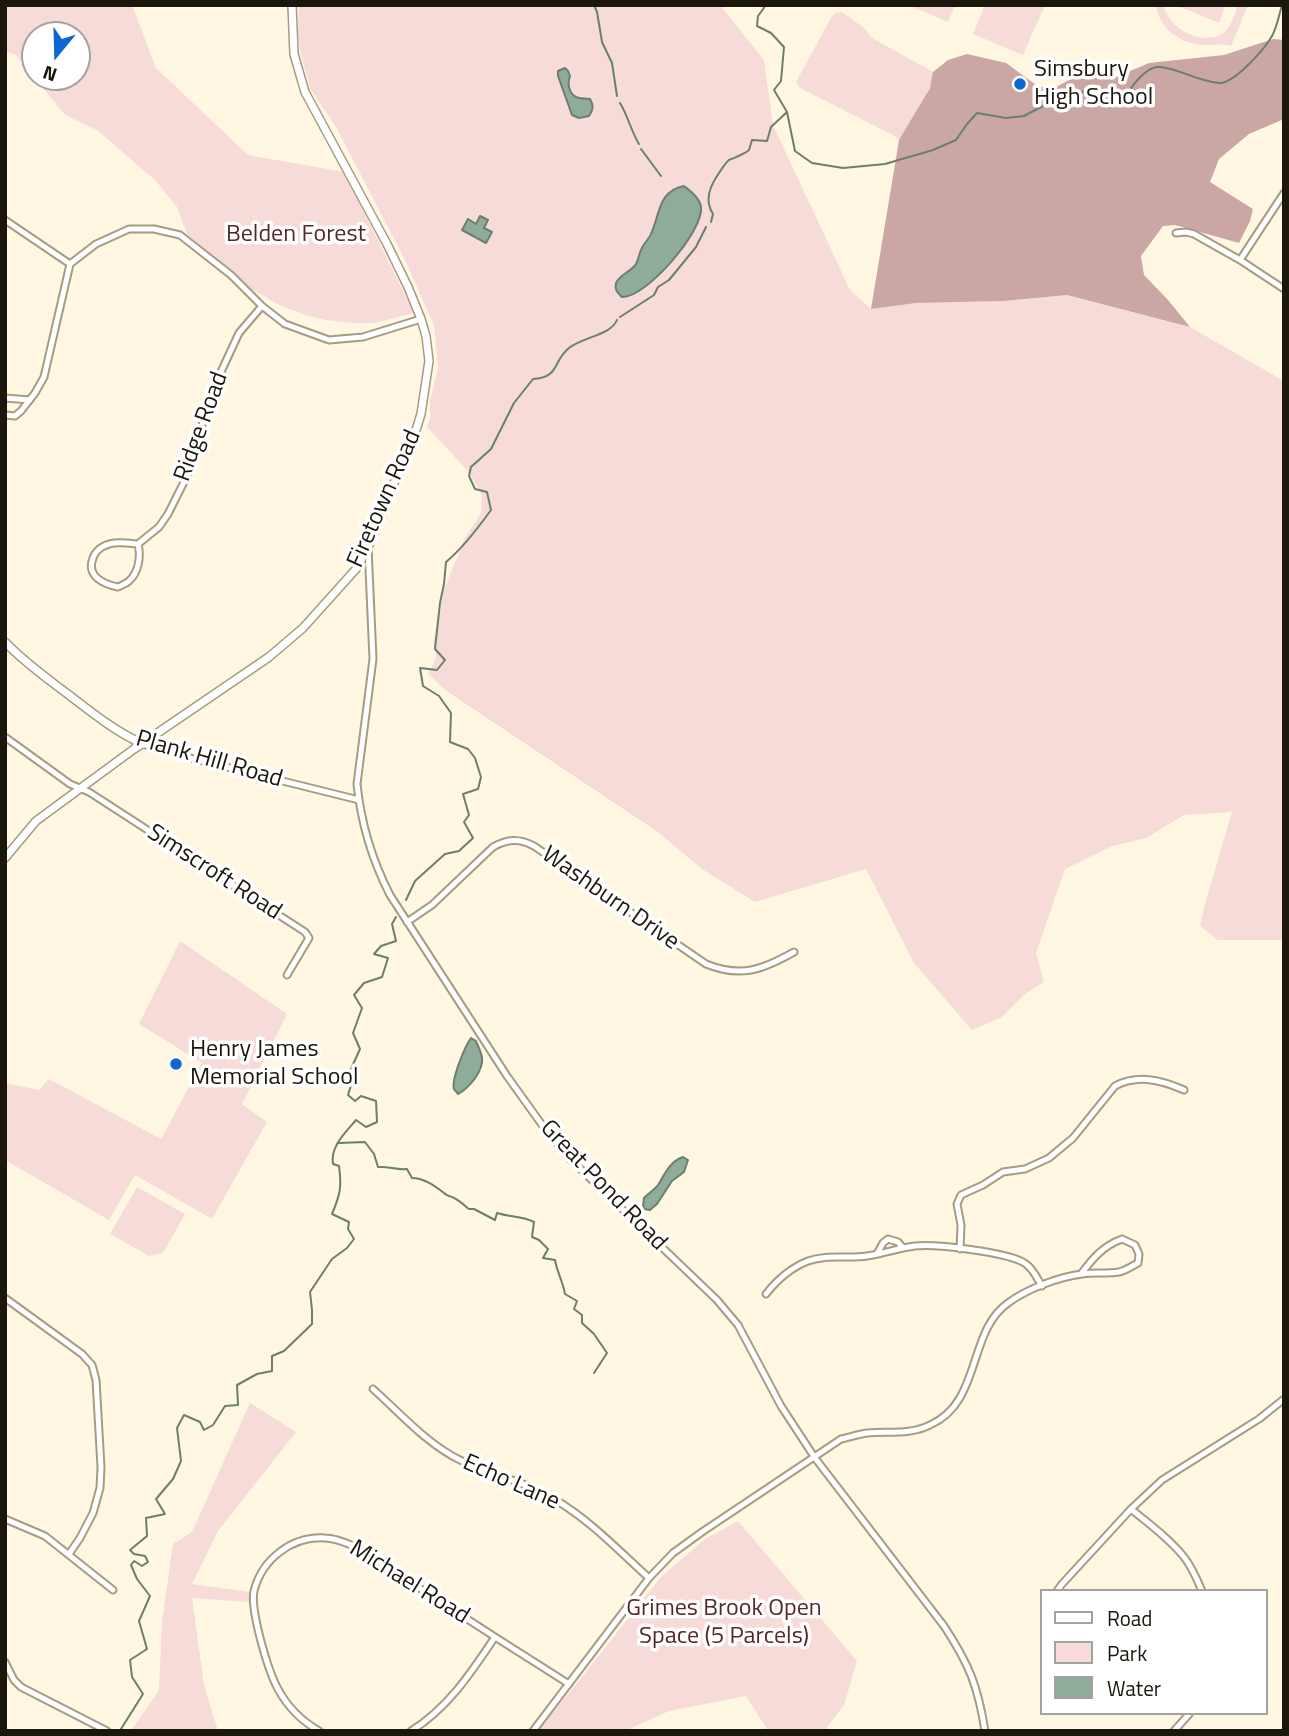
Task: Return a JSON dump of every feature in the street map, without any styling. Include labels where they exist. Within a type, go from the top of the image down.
[{"type":"street","name":"Firetown Road","points":[[5,858],[32,824],[250,671],[291,639],[342,586],[356,569],[368,547],[421,414],[429,361],[421,319],[387,244],[305,92],[294,54],[292,5]]},
{"type":"street","points":[[1240,260],[1284,193]]},
{"type":"street","points":[[5,220],[70,264]]},
{"type":"street","points":[[5,415],[15,416],[30,400],[44,377],[70,264],[96,244],[129,229],[154,229],[180,235],[231,275],[262,306],[285,324],[329,340],[363,337],[421,319]]},
{"type":"street","points":[[1175,233],[1194,234],[1284,289]]},
{"type":"street","name":"Ridge Road","points":[[138,544],[159,527],[168,514],[192,466],[204,417],[220,374],[239,333],[262,306]]},
{"type":"street","points":[[5,398],[30,400]]},
{"type":"street","points":[[123,542],[138,544],[139,562],[129,581],[118,587],[96,578],[91,570],[95,552],[106,545],[123,542]]},
{"type":"street","name":"Great Pond Road","points":[[368,547],[373,659],[357,784],[370,847],[380,875],[407,922],[507,1076],[545,1129],[572,1161],[717,1300],[738,1325],[781,1406],[815,1458],[962,1653],[980,1701],[985,1731]]},
{"type":"street","name":"Plank Hill Road","points":[[5,642],[92,713],[143,744],[359,800]]},
{"type":"street","points":[[5,737],[80,789]]},
{"type":"street","name":"Simscroft Road","points":[[80,789],[305,932],[309,938],[287,975]]},
{"type":"street","name":"Washburn Drive","points":[[407,922],[432,905],[493,847],[504,841],[518,840],[534,846],[706,964],[743,972],[773,964],[794,952]]},
{"type":"street","points":[[960,1249],[961,1225],[957,1204],[963,1193],[986,1184],[1003,1172],[1025,1169],[1049,1158],[1073,1138],[1115,1086],[1124,1081],[1155,1080],[1184,1090]]},
{"type":"street","points":[[877,1254],[888,1239],[898,1242],[903,1248]]},
{"type":"street","points":[[533,1731],[608,1630],[649,1578],[673,1553],[841,1439],[869,1433],[910,1432],[932,1425],[958,1402],[965,1390],[991,1320],[999,1310],[1010,1301],[1056,1278],[1121,1272],[1138,1263],[1139,1254],[1135,1245],[1122,1239],[1101,1250],[1082,1274]]},
{"type":"street","points":[[766,1294],[785,1274],[808,1261],[861,1257],[926,1245],[1003,1254],[1031,1268],[1042,1286]]},
{"type":"street","points":[[6,1300],[82,1354],[92,1365],[96,1380],[100,1489],[93,1513],[69,1553]]},
{"type":"street","name":"Echo Lane","points":[[373,1389],[445,1452],[553,1498],[589,1523],[649,1578]]},
{"type":"street","points":[[1058,1589],[1131,1509],[1162,1480],[1259,1419],[1284,1399]]},
{"type":"street","points":[[1131,1509],[1185,1558],[1201,1589]]},
{"type":"street","points":[[5,1519],[45,1536],[113,1590]]},
{"type":"street","name":"Michael Road","points":[[318,1731],[294,1712],[278,1689],[256,1621],[254,1593],[266,1565],[275,1554],[299,1542],[323,1537],[340,1540],[379,1561],[569,1684]]},
{"type":"street","name":"Michael Road","points":[[411,1731],[437,1712],[460,1689],[495,1637]]},
{"type":"street","points":[[5,1662],[14,1680],[21,1687],[107,1731]]},
{"type":"street","points":[[1174,1731],[1188,1715]]},
{"type":"green space","name":"Belden Forest","points":[[5,5],[132,5],[156,68],[248,155],[344,172],[414,313],[374,323],[326,320],[305,315],[277,304],[248,287],[187,234],[177,207],[155,180],[97,130],[65,115],[45,91],[91,91],[91,21],[21,21],[21,61],[16,55],[5,51]]},
{"type":"green space","points":[[299,5],[720,5],[764,60],[773,125],[850,290],[871,309],[916,303],[1004,301],[1067,295],[1190,327],[1284,381],[1284,940],[1218,940],[1200,926],[1232,812],[1184,815],[1146,838],[1112,846],[1065,869],[1036,953],[1044,982],[1025,994],[1002,1017],[972,1030],[914,963],[866,869],[755,902],[702,869],[658,832],[445,690],[428,673],[436,655],[433,643],[444,590],[465,538],[481,513],[482,496],[469,472],[427,427],[438,368],[434,325],[404,258],[336,127],[311,90],[300,51]]},
{"type":"green space","points":[[909,5],[955,5],[948,22]]},
{"type":"green space","points":[[985,5],[1045,5],[1023,55],[973,34]]},
{"type":"green space","points":[[1156,5],[1164,5],[1172,21],[1186,33],[1204,38],[1222,34],[1230,25],[1238,5],[1248,5],[1231,46],[1195,44],[1179,38],[1166,28]]},
{"type":"green space","points":[[1176,5],[1226,5],[1219,23]]},
{"type":"green space","points":[[842,12],[864,28],[872,38],[933,72],[934,78],[904,140],[899,140],[800,88],[796,82],[832,16]]},
{"type":"green space","points":[[180,941],[287,1014],[242,1104],[267,1122],[212,1219],[135,1175],[109,1220],[5,1160],[5,1083],[39,1090],[49,1079],[161,1139],[202,1063],[139,1024]]},
{"type":"green space","points":[[137,1187],[185,1214],[163,1253],[149,1256],[110,1234]]},
{"type":"green space","points":[[250,1403],[296,1432],[218,1531],[192,1584],[250,1592],[249,1602],[192,1598],[204,1685],[218,1731],[131,1731],[159,1690],[162,1622],[173,1544],[192,1532]]},
{"type":"green space","name":"Grimes Brook Open Space (5 Parcels)","points":[[738,1521],[857,1661],[844,1705],[824,1731],[768,1731],[746,1696],[669,1711],[625,1731],[537,1731],[661,1577],[705,1539]]},
{"type":"shaded area","points":[[1273,39],[1284,40],[1284,119],[1249,134],[1219,159],[1210,182],[1253,209],[1239,243],[1175,225],[1163,226],[1141,256],[1144,275],[1190,327],[1067,295],[1004,301],[916,303],[871,309],[899,140],[930,88],[933,72],[948,60],[967,54],[1006,63],[1039,87],[1056,87],[1071,79],[1114,78],[1149,63],[1224,55]]},
{"type":"water","points":[[565,68],[570,76],[569,86],[573,95],[591,101],[589,116],[579,118],[572,115],[558,76],[558,71]]},
{"type":"water","points":[[684,186],[697,198],[701,207],[693,231],[684,246],[658,275],[645,287],[622,297],[616,289],[616,283],[636,264],[665,198],[675,189]]},
{"type":"water","points":[[480,216],[488,220],[484,228],[492,232],[486,243],[462,230],[468,219],[476,224]]},
{"type":"water","points":[[471,1038],[476,1041],[482,1055],[481,1068],[467,1088],[458,1094],[454,1089],[455,1078]]},
{"type":"water","points":[[683,1157],[688,1160],[684,1172],[672,1181],[657,1204],[650,1210],[644,1209],[644,1198],[658,1185],[671,1165]]},
{"type":"waterway","points":[[594,5],[602,42],[612,63],[617,96]]},
{"type":"waterway","points":[[766,5],[758,16],[757,26],[771,33],[784,47],[781,81],[774,90],[787,112],[795,151],[812,163],[843,168],[885,164],[933,150],[956,140],[977,113],[1006,118],[1024,116],[1086,91],[1110,107],[1120,105],[1141,77],[1157,67],[1212,82],[1227,81],[1249,64],[1268,42],[1282,5]]},
{"type":"waterway","points":[[620,103],[639,144]]},
{"type":"waterway","points":[[711,222],[713,214],[709,193],[724,166],[729,160],[749,150],[752,140],[767,141],[771,127],[787,112]]},
{"type":"waterway","points":[[641,149],[661,176]]},
{"type":"waterway","points":[[620,317],[654,295],[658,287],[669,280],[696,247],[706,227]]},
{"type":"waterway","points":[[406,900],[415,881],[445,854],[459,851],[473,838],[464,822],[469,815],[463,794],[478,789],[481,777],[475,758],[468,749],[450,742],[451,713],[439,696],[423,686],[420,668],[437,670],[445,660],[435,649],[446,562],[476,531],[491,510],[487,492],[475,489],[469,476],[471,467],[491,449],[514,403],[533,379],[548,375],[569,348],[603,333],[617,320]]},
{"type":"waterway","points":[[121,1729],[143,1694],[132,1677],[130,1660],[147,1649],[139,1621],[150,1596],[137,1579],[131,1565],[134,1561],[142,1566],[148,1562],[145,1556],[134,1554],[130,1550],[147,1536],[146,1518],[165,1514],[156,1499],[173,1479],[181,1461],[177,1428],[184,1415],[200,1422],[204,1430],[213,1425],[225,1406],[238,1405],[237,1385],[257,1374],[272,1371],[272,1356],[284,1351],[312,1324],[310,1292],[332,1259],[354,1239],[348,1229],[349,1222],[332,1214],[340,1185],[339,1166],[333,1164],[334,1151],[356,1120],[366,1127],[377,1122],[376,1101],[361,1096],[355,1101],[348,1095],[353,1079],[351,1069],[360,1049],[353,1033],[362,1008],[354,995],[364,983],[382,977],[388,958],[374,954],[381,946],[396,941],[392,924],[396,917]]},
{"type":"waterway","points":[[339,1143],[365,1142],[374,1154],[378,1167],[407,1169],[412,1178],[429,1183],[469,1209],[495,1220],[497,1213],[534,1222],[532,1237],[548,1249],[543,1258],[555,1260],[565,1294],[577,1301],[574,1309],[582,1315],[582,1323],[594,1334],[607,1353],[594,1373]]},
{"type":"place","name":"Simsbury High School","points":[[1020,84]]},
{"type":"place","name":"Henry James Memorial School","points":[[176,1064]]}]
